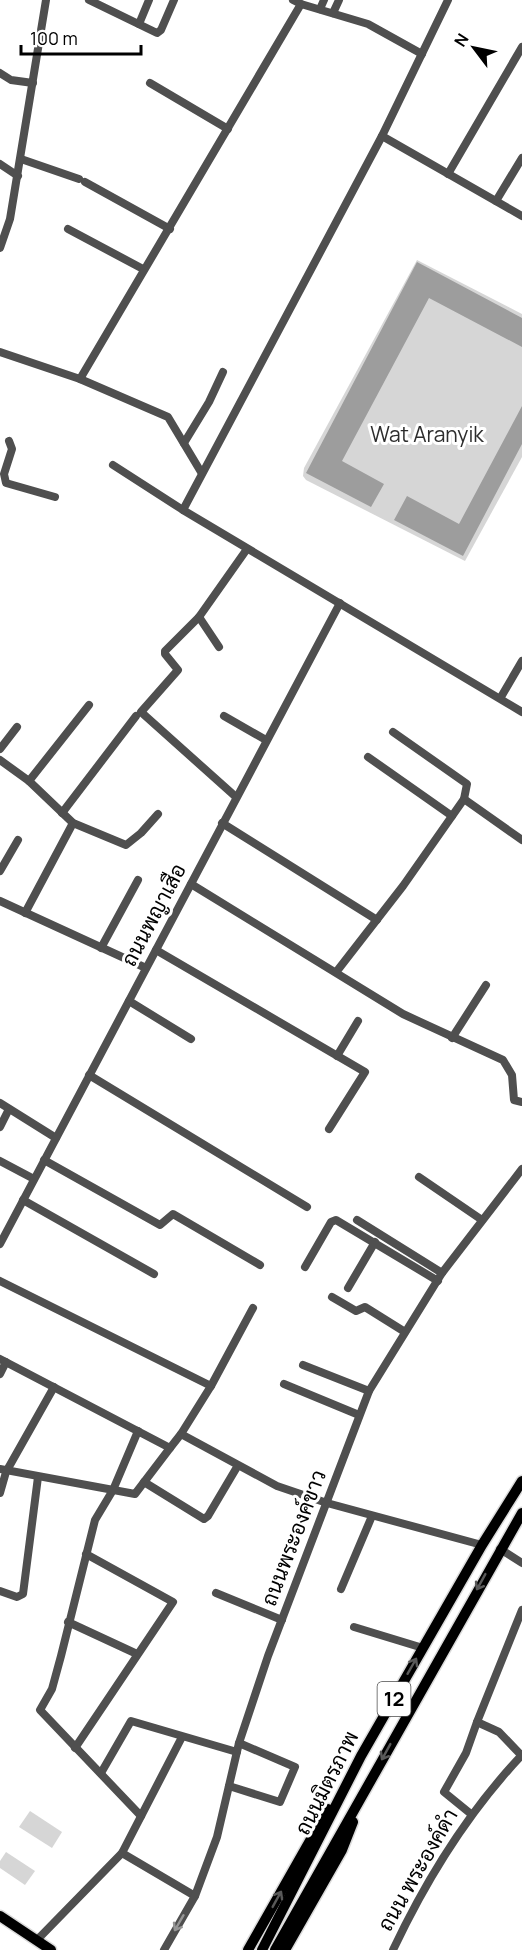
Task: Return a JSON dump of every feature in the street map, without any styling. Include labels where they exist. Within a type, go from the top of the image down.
[{"type":"main road","name":"ถนนมิตรภาพ","points":[[262,1950],[362,1756],[482,1545],[522,1481]]},
{"type":"main road","name":"ถนนมิตรภาพ","points":[[276,1950],[522,1513]]},
{"type":"main road","points":[[248,1950],[314,1830],[362,1756]]},
{"type":"main road","points":[[285,1950],[342,1850],[367,1786]]},
{"type":"main road","points":[[0,1916],[51,1950]]},
{"type":"street","points":[[0,248],[10,219],[18,176],[46,0]]},
{"type":"street","points":[[88,0],[159,33],[174,0]]},
{"type":"street","points":[[139,24],[149,0]]},
{"type":"street","points":[[320,9],[324,0]]},
{"type":"street","points":[[333,13],[339,0]]},
{"type":"street","points":[[183,510],[201,472],[382,136],[448,0]]},
{"type":"street","points":[[80,379],[228,129],[297,2],[368,24],[422,54]]},
{"type":"street","points":[[448,174],[522,47]]},
{"type":"street","points":[[0,73],[11,80],[33,83]]},
{"type":"street","points":[[150,83],[228,129]]},
{"type":"street","points":[[382,136],[522,216]]},
{"type":"street","points":[[495,201],[522,158]]},
{"type":"street","points":[[21,159],[82,181],[170,229]]},
{"type":"street","points":[[0,164],[18,176]]},
{"type":"street","points":[[69,229],[143,270]]},
{"type":"street","points":[[0,352],[80,379],[168,417],[201,472]]},
{"type":"street","points":[[184,443],[205,410],[223,372]]},
{"type":"street","points":[[9,441],[12,449],[4,474],[6,483],[55,497]]},
{"type":"street","points":[[113,465],[247,549],[501,697],[522,712]]},
{"type":"street","points":[[236,797],[141,712],[178,670],[165,651],[199,617],[247,549]]},
{"type":"street","name":"ถนนพญาเสือ","points":[[0,1244],[340,603]]},
{"type":"street","points":[[199,617],[219,647]]},
{"type":"street","points":[[501,697],[522,661]]},
{"type":"street","points":[[29,781],[89,705]]},
{"type":"street","points":[[62,813],[136,716]]},
{"type":"street","points":[[224,716],[266,741]]},
{"type":"street","points":[[0,750],[17,727]]},
{"type":"street","points":[[337,971],[464,799],[467,784],[393,732]]},
{"type":"street","points":[[368,757],[452,816]]},
{"type":"street","points":[[0,760],[29,781],[73,823],[126,845],[141,833],[158,814]]},
{"type":"street","points":[[464,799],[522,840]]},
{"type":"street","points":[[26,913],[73,823]]},
{"type":"street","points":[[222,823],[376,920]]},
{"type":"street","points":[[0,871],[18,840]]},
{"type":"street","points":[[101,948],[138,880]]},
{"type":"street","points":[[191,884],[337,971],[403,1014],[503,1060],[512,1075],[514,1100],[522,1102]]},
{"type":"street","points":[[0,901],[146,968]]},
{"type":"street","points":[[156,950],[365,1072],[329,1129]]},
{"type":"street","points":[[452,1038],[486,985]]},
{"type":"street","points":[[129,1001],[191,1039]]},
{"type":"street","points":[[337,1056],[358,1021]]},
{"type":"street","points":[[89,1075],[307,1207]]},
{"type":"street","points":[[0,1103],[56,1138]]},
{"type":"street","points":[[0,1127],[9,1109]]},
{"type":"street","points":[[44,1160],[160,1225],[173,1214],[260,1265]]},
{"type":"street","points":[[0,1161],[34,1179]]},
{"type":"street","name":"ถนนพระองค์ขาว","points":[[164,1950],[195,1896],[218,1836],[238,1747],[282,1620],[369,1391],[440,1277],[522,1169]]},
{"type":"street","points":[[419,1177],[482,1220]]},
{"type":"street","points":[[23,1200],[154,1274]]},
{"type":"street","points":[[305,1267],[334,1220],[440,1277]]},
{"type":"street","points":[[357,1220],[440,1277]]},
{"type":"street","points":[[348,1288],[375,1242]]},
{"type":"street","points":[[0,1281],[211,1386]]},
{"type":"street","points":[[332,1297],[356,1311],[365,1307],[405,1332]]},
{"type":"street","points":[[3,1470],[135,1494],[181,1434],[211,1386],[253,1308]]},
{"type":"street","points":[[0,1374],[3,1361],[170,1448]]},
{"type":"street","points":[[303,1365],[369,1391]]},
{"type":"street","points":[[285,1384],[359,1415]]},
{"type":"street","points":[[0,1493],[3,1470],[54,1387]]},
{"type":"street","points":[[138,1431],[113,1490],[95,1520],[52,1689],[40,1710],[141,1816]]},
{"type":"street","points":[[181,1434],[237,1467],[277,1486],[372,1516],[482,1545]]},
{"type":"street","points":[[144,1482],[204,1519],[237,1467]]},
{"type":"street","points":[[0,1591],[17,1597],[23,1594],[38,1477]]},
{"type":"street","points":[[341,1589],[372,1516]]},
{"type":"street","points":[[500,1549],[522,1563]]},
{"type":"street","points":[[75,1748],[173,1602],[86,1554]]},
{"type":"street","points":[[216,1593],[282,1620]]},
{"type":"street","points":[[471,1814],[444,1792],[466,1753],[522,1610]]},
{"type":"street","points":[[68,1622],[137,1654]]},
{"type":"street","points":[[354,1627],[423,1648]]},
{"type":"street","points":[[511,1637],[522,1640]]},
{"type":"street","points":[[102,1773],[130,1721],[182,1737],[238,1747],[295,1767],[280,1802],[229,1786]]},
{"type":"street","points":[[477,1722],[499,1732],[522,1755]]},
{"type":"street","points":[[37,1941],[122,1853],[182,1737]]},
{"type":"street","name":"ถนน พระองค์ดำ","points":[[396,1949],[424,1888],[471,1814],[522,1755]]},
{"type":"street","points":[[122,1853],[195,1896]]},
{"type":"green space","name":"Wat Aranyik","points":[[417,260],[522,314],[522,457],[465,561],[306,480],[303,476],[304,468]]},
{"type":"green space","points":[[30,1811],[62,1832],[52,1848],[19,1827]]},
{"type":"green space","points":[[6,1852],[35,1871],[25,1885],[0,1868],[0,1861]]},
{"type":"shaded area","points":[[417,262],[522,318],[522,347],[429,298],[342,461],[384,484],[371,507],[306,473]]},
{"type":"shaded area","points":[[522,406],[522,444],[463,556],[394,520],[407,496],[459,524]]}]
